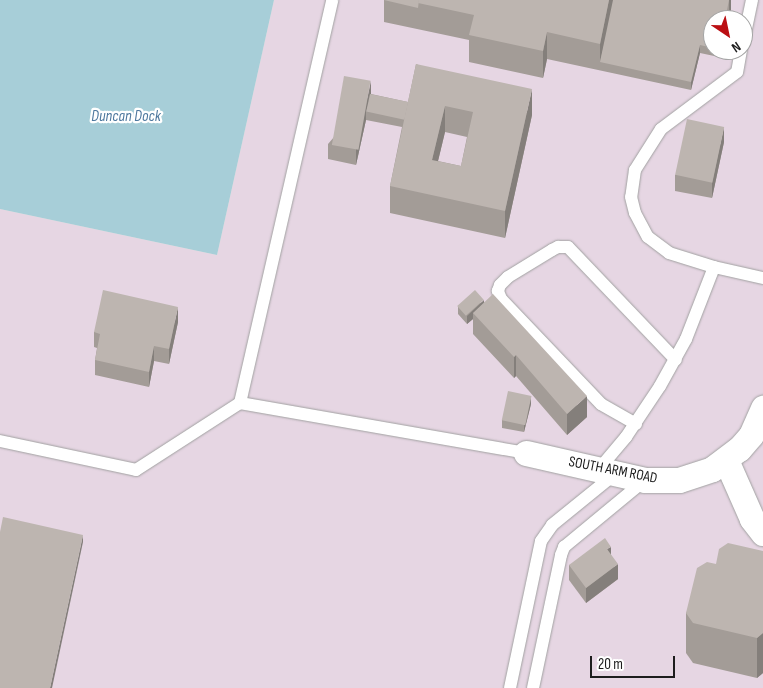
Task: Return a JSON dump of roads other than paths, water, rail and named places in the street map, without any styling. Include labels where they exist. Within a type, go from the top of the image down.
[{"type":"street","name":"SOUTH ARM ROAD","points":[[526,453],[645,480],[679,480],[712,469],[739,450],[751,435],[763,408]]},
{"type":"street","points":[[726,460],[752,519],[763,533]]},
{"type":"lane","points":[[240,403],[332,0]]},
{"type":"lane","points":[[739,60],[737,72],[661,129],[635,170],[631,197],[634,213],[648,237],[669,253],[714,267],[763,278]]},
{"type":"lane","points":[[636,424],[601,404],[501,299],[498,291],[500,285],[508,277],[552,250],[558,247],[568,247],[676,360]]},
{"type":"lane","points":[[510,688],[541,541],[552,525],[607,471],[676,360],[714,267]]},
{"type":"lane","points":[[0,440],[136,470],[240,403],[526,453]]},
{"type":"lane","points":[[533,688],[557,570],[564,547],[645,480]]},
{"type":"water","name":"Duncan Dock","points":[[0,0],[274,0],[217,255],[0,209]]}]
